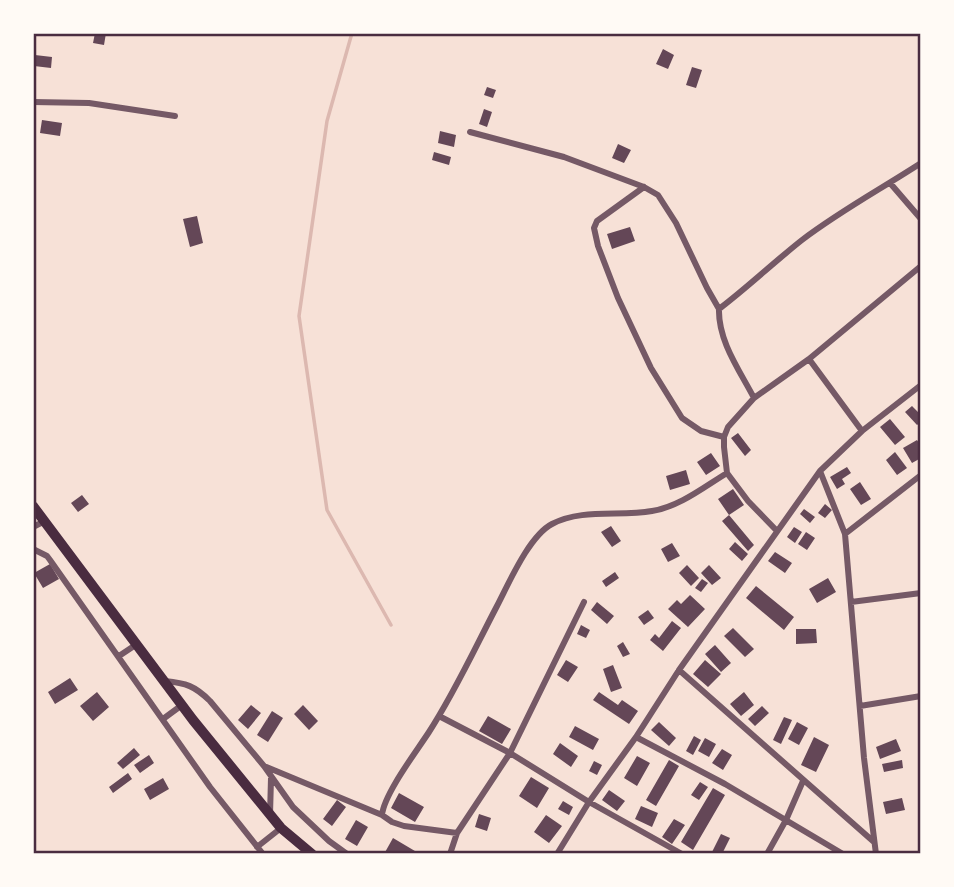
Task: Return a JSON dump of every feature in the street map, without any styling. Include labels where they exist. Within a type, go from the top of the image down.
[{"type":"main road","points":[[33,506],[182,705],[270,815],[312,854]]},
{"type":"street","points":[[33,102],[80,102],[175,116]]},
{"type":"street","points":[[470,132],[564,158],[644,187],[658,195],[676,223],[719,309],[719,321],[728,348],[754,398]]},
{"type":"street","points":[[719,309],[803,239],[855,203],[921,163]]},
{"type":"street","points":[[890,183],[921,219]]},
{"type":"street","points":[[644,187],[597,221],[594,228],[598,246],[618,298],[651,368],[682,418],[701,431],[724,437]]},
{"type":"street","points":[[777,531],[748,501],[727,472],[724,437],[728,427],[754,398],[809,359],[921,266]]},
{"type":"street","points":[[809,359],[862,431]]},
{"type":"street","points":[[558,854],[589,802],[636,737],[679,670],[820,471],[862,431],[921,385]]},
{"type":"street","points":[[820,471],[845,534],[876,854]]},
{"type":"street","points":[[382,815],[392,789],[439,716],[518,567],[543,530],[552,524],[577,516],[653,511],[668,507],[727,472]]},
{"type":"street","points":[[845,534],[921,475]]},
{"type":"street","points":[[33,527],[45,521]]},
{"type":"street","points":[[33,549],[47,556],[211,787],[263,854]]},
{"type":"street","points":[[851,602],[921,593]]},
{"type":"street","points":[[450,854],[457,833],[510,753],[584,602]]},
{"type":"street","points":[[118,656],[137,644]]},
{"type":"street","points":[[679,670],[874,843]]},
{"type":"street","points":[[164,681],[183,683],[201,692],[264,766],[293,807],[347,854]]},
{"type":"street","points":[[860,706],[921,696]]},
{"type":"street","points":[[163,719],[182,705]]},
{"type":"street","points":[[439,716],[510,753],[589,802],[682,854]]},
{"type":"street","points":[[636,737],[843,854]]},
{"type":"street","points":[[264,766],[382,815],[392,822],[457,833]]},
{"type":"street","points":[[270,815],[271,776]]},
{"type":"street","points":[[767,854],[803,781]]},
{"type":"street","points":[[257,847],[281,828]]},
{"type":"building","points":[[95,33],[106,33],[104,45],[93,43]]},
{"type":"building","points":[[663,49],[674,55],[668,69],[656,64]]},
{"type":"building","points":[[35,55],[52,57],[51,68],[34,66]]},
{"type":"building","points":[[692,67],[702,70],[696,88],[686,85]]},
{"type":"building","points":[[487,87],[496,90],[493,98],[484,95]]},
{"type":"building","points":[[484,109],[492,112],[487,127],[479,124]]},
{"type":"building","points":[[42,120],[62,123],[60,136],[40,133]]},
{"type":"building","points":[[440,131],[456,135],[454,147],[438,143]]},
{"type":"building","points":[[618,144],[631,150],[624,163],[612,158]]},
{"type":"building","points":[[434,152],[451,157],[449,165],[432,160]]},
{"type":"building","points":[[197,216],[203,243],[190,247],[183,219]]},
{"type":"building","points":[[630,227],[635,241],[612,249],[607,234]]},
{"type":"building","points":[[912,406],[921,415],[921,422],[917,425],[905,412]]},
{"type":"building","points":[[890,419],[905,437],[895,445],[880,427]]},
{"type":"building","points":[[738,433],[751,450],[745,456],[731,438]]},
{"type":"building","points":[[917,440],[921,446],[921,458],[912,463],[903,448]]},
{"type":"building","points":[[895,452],[907,468],[897,475],[886,460]]},
{"type":"building","points":[[711,453],[720,466],[706,475],[697,462]]},
{"type":"building","points":[[847,467],[851,473],[842,479],[845,484],[837,489],[830,477]]},
{"type":"building","points":[[686,470],[690,484],[670,490],[666,476]]},
{"type":"building","points":[[860,482],[871,499],[861,505],[850,489]]},
{"type":"building","points":[[733,489],[744,505],[729,515],[718,499]]},
{"type":"building","points":[[82,495],[89,504],[78,512],[71,503]]},
{"type":"building","points":[[825,504],[832,510],[825,518],[818,513]]},
{"type":"building","points":[[804,509],[815,517],[810,523],[800,514]]},
{"type":"building","points":[[729,515],[754,545],[748,551],[722,521]]},
{"type":"building","points":[[611,526],[621,541],[612,547],[601,532]]},
{"type":"building","points":[[794,527],[802,532],[795,543],[787,537]]},
{"type":"building","points":[[806,532],[815,538],[807,550],[798,544]]},
{"type":"building","points":[[735,542],[748,554],[742,561],[729,549]]},
{"type":"building","points":[[672,543],[680,556],[668,562],[661,549]]},
{"type":"building","points":[[775,552],[792,563],[785,573],[768,561]]},
{"type":"building","points":[[50,564],[59,579],[43,588],[34,573]]},
{"type":"building","points":[[687,565],[699,578],[691,586],[679,573]]},
{"type":"building","points":[[709,565],[721,578],[712,585],[701,573]]},
{"type":"building","points":[[615,572],[619,578],[606,587],[602,581]]},
{"type":"building","points":[[828,578],[836,592],[817,603],[809,589]]},
{"type":"building","points":[[702,579],[708,583],[701,592],[695,588]]},
{"type":"building","points":[[756,586],[794,617],[784,630],[746,598]]},
{"type":"building","points":[[690,595],[705,609],[688,627],[668,609],[677,600],[681,604]]},
{"type":"building","points":[[597,602],[614,616],[607,624],[591,610]]},
{"type":"building","points":[[648,610],[654,618],[644,625],[638,617]]},
{"type":"building","points":[[672,621],[681,628],[663,651],[650,640],[655,634],[659,638]]},
{"type":"building","points":[[581,625],[590,630],[586,638],[577,634]]},
{"type":"building","points":[[733,628],[754,649],[745,657],[724,636]]},
{"type":"building","points":[[796,629],[816,629],[817,643],[796,644]]},
{"type":"building","points":[[623,642],[630,654],[623,657],[617,646]]},
{"type":"building","points":[[715,645],[731,663],[721,672],[705,654]]},
{"type":"building","points":[[566,660],[578,667],[568,682],[557,675]]},
{"type":"building","points":[[705,660],[721,674],[708,687],[693,674]]},
{"type":"building","points":[[613,665],[622,688],[611,692],[603,669]]},
{"type":"building","points":[[70,678],[78,690],[55,704],[48,692]]},
{"type":"building","points":[[97,692],[109,707],[93,721],[80,706]]},
{"type":"building","points":[[599,692],[618,705],[622,700],[638,711],[629,724],[593,700]]},
{"type":"building","points":[[744,692],[754,705],[741,716],[730,704]]},
{"type":"building","points":[[251,705],[261,713],[248,729],[238,720]]},
{"type":"building","points":[[303,705],[318,721],[309,730],[294,714]]},
{"type":"building","points":[[762,706],[769,713],[755,726],[748,719]]},
{"type":"building","points":[[272,711],[283,718],[268,742],[257,735]]},
{"type":"building","points":[[488,716],[511,729],[502,744],[479,731]]},
{"type":"building","points":[[784,717],[792,720],[781,744],[773,740]]},
{"type":"building","points":[[659,722],[676,738],[669,746],[651,730]]},
{"type":"building","points":[[797,722],[808,728],[799,745],[788,739]]},
{"type":"building","points":[[575,726],[599,739],[593,750],[569,737]]},
{"type":"building","points":[[694,736],[701,740],[693,755],[686,751]]},
{"type":"building","points":[[814,737],[829,745],[816,772],[801,765]]},
{"type":"building","points":[[705,738],[716,744],[709,757],[698,751]]},
{"type":"building","points":[[896,739],[901,751],[880,759],[876,747]]},
{"type":"building","points":[[560,743],[578,756],[571,767],[553,754]]},
{"type":"building","points":[[134,748],[140,755],[123,769],[117,763]]},
{"type":"building","points":[[722,749],[732,755],[723,770],[712,763]]},
{"type":"building","points":[[149,755],[154,763],[140,773],[134,765]]},
{"type":"building","points":[[637,756],[650,763],[637,786],[624,778]]},
{"type":"building","points":[[669,760],[679,766],[656,806],[646,800]]},
{"type":"building","points":[[902,760],[903,768],[884,772],[882,764]]},
{"type":"building","points":[[594,761],[602,765],[597,775],[589,771]]},
{"type":"building","points":[[128,773],[132,779],[113,793],[109,787]]},
{"type":"building","points":[[531,777],[549,788],[537,808],[519,796]]},
{"type":"building","points":[[163,778],[169,789],[150,800],[144,789]]},
{"type":"building","points":[[700,782],[708,787],[699,800],[691,795]]},
{"type":"building","points":[[713,788],[725,795],[693,850],[681,842]]},
{"type":"building","points":[[609,790],[625,801],[617,811],[602,800]]},
{"type":"building","points":[[399,793],[424,807],[415,822],[391,808]]},
{"type":"building","points":[[902,798],[905,810],[886,814],[883,802]]},
{"type":"building","points":[[337,800],[346,807],[332,826],[323,819]]},
{"type":"building","points":[[563,801],[573,807],[569,815],[558,809]]},
{"type":"building","points":[[641,806],[658,813],[652,827],[635,819]]},
{"type":"building","points":[[479,814],[491,818],[487,831],[475,827]]},
{"type":"building","points":[[546,815],[562,826],[549,843],[534,832]]},
{"type":"building","points":[[674,819],[685,825],[672,844],[662,837]]},
{"type":"building","points":[[356,820],[368,827],[357,846],[345,839]]},
{"type":"building","points":[[721,834],[730,838],[722,854],[711,854]]},
{"type":"building","points":[[393,838],[420,854],[384,854]]},
{"type":"waterway","points":[[352,33],[327,121],[299,316],[327,510],[391,625]]}]
